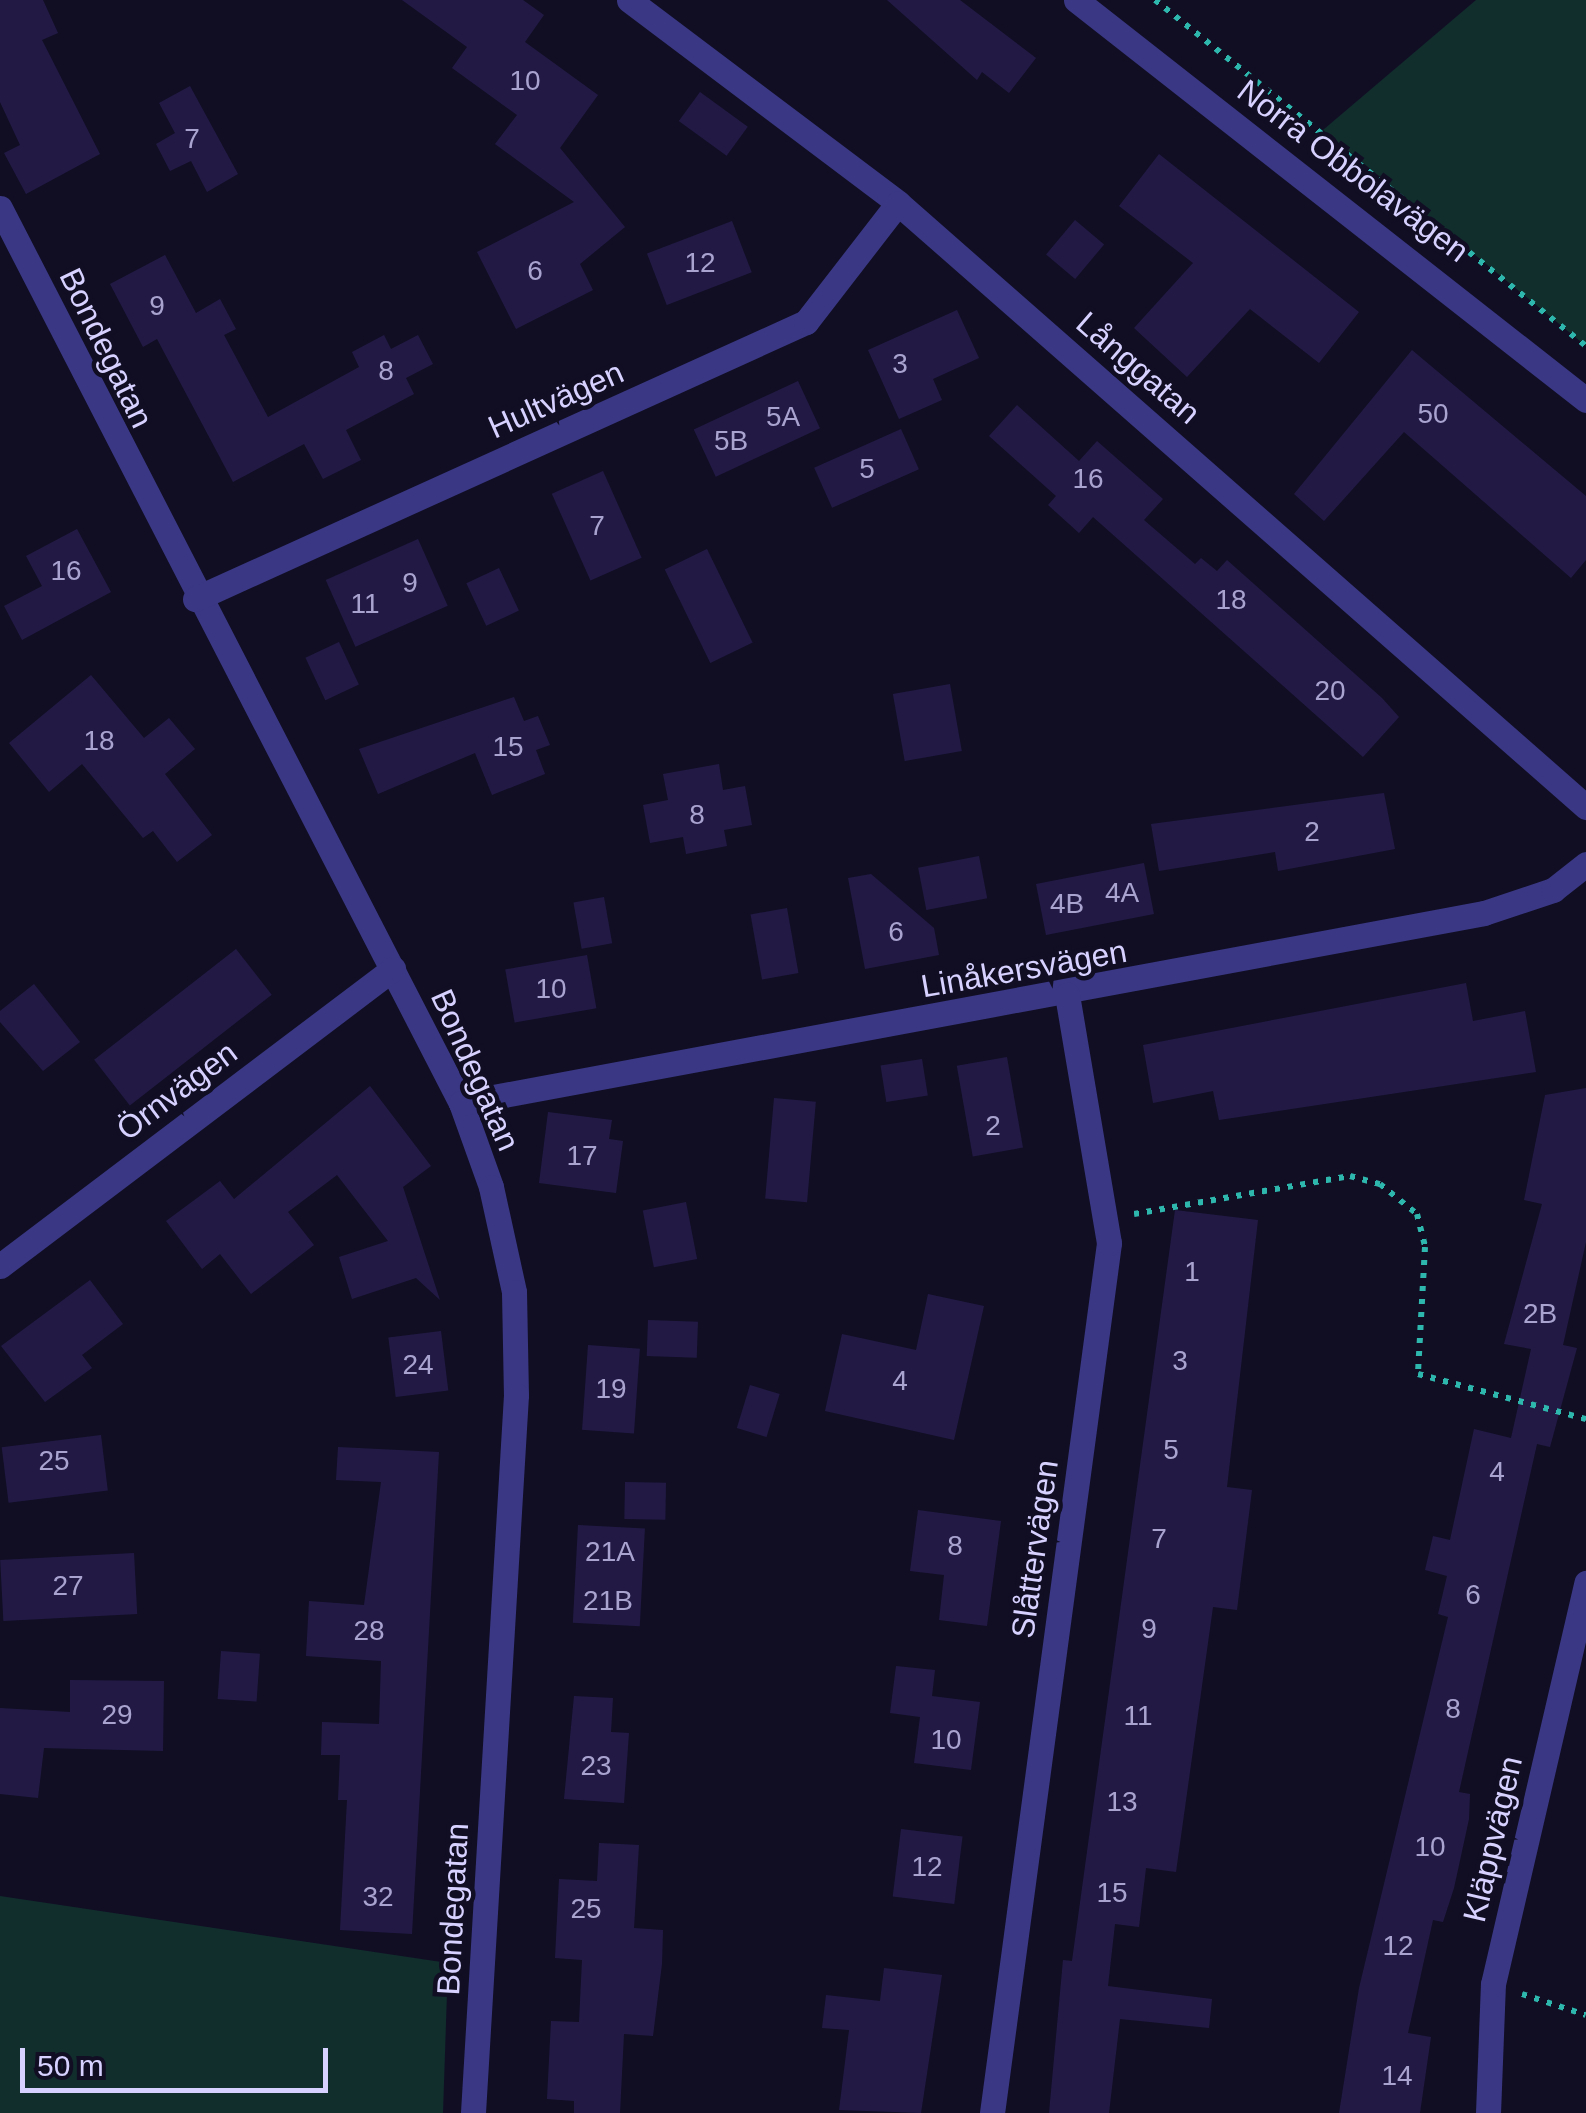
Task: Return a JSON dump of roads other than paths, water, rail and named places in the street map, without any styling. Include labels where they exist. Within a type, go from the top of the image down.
[{"type":"street","name":"Långgatan","points":[[628,0],[898,203],[1586,807]]},
{"type":"street","name":"Norra Obbolavägen","points":[[1076,0],[1586,400]]},
{"type":"street","name":"Hultvägen","points":[[194,599],[806,322],[898,203]]},
{"type":"street","name":"Bondegatan","points":[[0,208],[194,599],[394,969],[461,1102],[514,1292],[516,1395],[473,2113]]},
{"type":"street","name":"Linåkersvägen","points":[[461,1102],[1067,995],[1484,913],[1553,890],[1586,864]]},
{"type":"street","name":"Örnvägen","points":[[0,1266],[394,969]]},
{"type":"street","name":"Slåttervägen","points":[[992,2113],[1108,1218],[1067,995]]},
{"type":"street","name":"Kläppvägen","points":[[1488,2113],[1493,1984],[1586,1583]]}]
